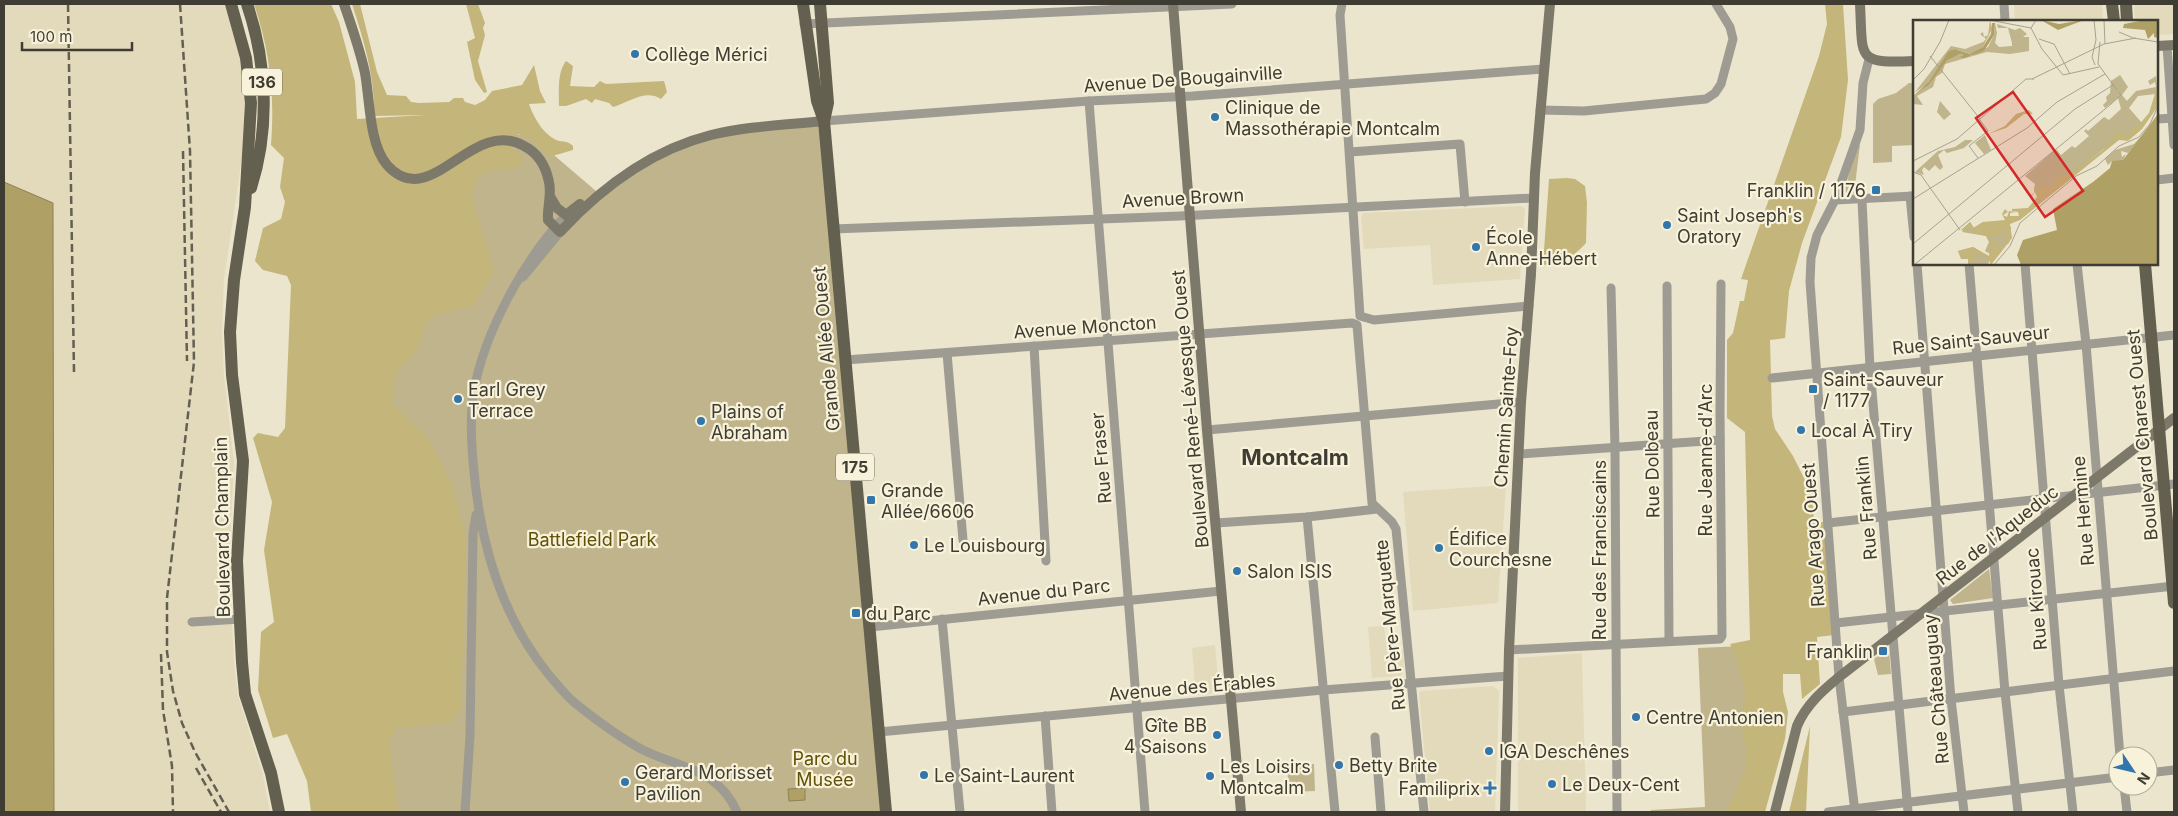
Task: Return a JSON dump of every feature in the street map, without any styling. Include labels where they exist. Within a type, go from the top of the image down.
[{"type":"main road","name":"Boulevard Champlain","points":[[231,4],[246,58],[251,103],[245,207],[234,280],[230,332],[232,375],[243,460],[238,551],[245,694],[271,773],[279,812]]},
{"type":"main road","name":"Boulevard Champlain","points":[[245,207],[259,161],[264,103],[260,56],[247,4]]},
{"type":"main road","points":[[344,4],[365,73],[376,142],[387,165],[401,175],[411,178],[424,178],[490,140],[510,140],[533,151],[543,164],[548,175],[550,198],[548,220],[557,230],[607,187],[634,168],[656,157],[710,136],[751,128],[824,121]]},
{"type":"main road","name":"Grande Allée Ouest","points":[[803,4],[804,24],[817,102],[824,121],[886,812]]},
{"type":"main road","name":"Grande Allée Ouest","points":[[820,4],[828,103],[824,121]]},
{"type":"main road","name":"Chemin Sainte-Foy","points":[[1505,812],[1509,650],[1521,402],[1533,198],[1550,4]]},
{"type":"main road","points":[[1860,4],[1864,52],[1868,59],[1884,63],[1913,61]]},
{"type":"main road","points":[[2112,4],[2114,20]]},
{"type":"main road","points":[[2126,4],[2127,20]]},
{"type":"main road","name":"Boulevard René-Lévesque Ouest","points":[[1174,5],[1189,214],[1241,812]]},
{"type":"main road","points":[[550,198],[557,208],[566,214],[607,187]]},
{"type":"main road","name":"Boulevard Charest Ouest","points":[[2145,265],[2160,429],[2170,485],[2174,603]]},
{"type":"main road","name":"Rue de l'Aqueduc","points":[[1775,812],[1801,716],[1810,704],[1839,677],[2174,418]]},
{"type":"street","points":[[804,24],[1174,5],[1232,4]]},
{"type":"street","name":"Rue Père-Marquette","points":[[1342,4],[1340,14],[1346,85],[1359,331],[1372,502],[1392,522],[1396,529],[1424,812]]},
{"type":"street","points":[[1540,110],[1584,111],[1706,99],[1715,93],[1721,84],[1733,39],[1730,27],[1716,4]]},
{"type":"street","points":[[2004,4],[2005,20]]},
{"type":"street","points":[[2166,46],[2174,145]]},
{"type":"street","name":"Rue Arago Ouest","points":[[1855,811],[1839,677],[1810,282],[1811,258],[1817,235],[1836,200],[1860,130],[1863,83],[1868,59]]},
{"type":"street","name":"Avenue De Bougainville","points":[[824,121],[1089,101],[1346,85],[1543,69]]},
{"type":"street","name":"Rue Fraser","points":[[1089,101],[1145,812]]},
{"type":"street","points":[[2158,119],[2173,118]]},
{"type":"street","points":[[1350,152],[1460,144],[1465,202]]},
{"type":"street","points":[[2158,180],[2174,178]]},
{"type":"street","points":[[1836,200],[1912,196],[1913,216]]},
{"type":"street","name":"Avenue Brown","points":[[833,229],[1533,198]]},
{"type":"street","name":"Rue Franklin","points":[[1862,200],[1870,368],[1908,808]]},
{"type":"street","points":[[566,214],[557,230],[526,264],[495,327],[474,388],[471,414],[477,504],[486,549],[501,596],[525,644],[573,701],[643,750],[710,777],[728,795],[737,812]]},
{"type":"street","name":"Rue Châteauguay","points":[[1916,265],[1951,700],[1964,812]]},
{"type":"street","points":[[1969,265],[2005,692],[2018,812]]},
{"type":"street","name":"Rue Kirouac","points":[[2025,265],[2059,685],[2073,812]]},
{"type":"street","name":"Rue Hermine","points":[[2076,265],[2086,344],[2096,479],[2108,592],[2119,746]]},
{"type":"street","name":"Rue Jeanne-d'Arc","points":[[1669,641],[1720,639],[1722,636],[1721,284]]},
{"type":"street","name":"Rue Dolbeau","points":[[1667,286],[1669,641]]},
{"type":"street","name":"Rue des Franciscains","points":[[1611,288],[1615,449],[1617,812]]},
{"type":"street","name":"Avenue Moncton","points":[[845,360],[1352,323],[1528,306]]},
{"type":"street","name":"Rue Saint-Sauveur","points":[[1772,378],[2174,335]]},
{"type":"street","points":[[1034,346],[1046,561]]},
{"type":"street","points":[[947,353],[964,540]]},
{"type":"street","points":[[1207,430],[1521,402]]},
{"type":"street","points":[[1519,454],[1615,449],[1720,440]]},
{"type":"street","points":[[1828,523],[2064,495],[2072,497],[2170,485]]},
{"type":"street","points":[[465,812],[470,736],[473,551],[477,504]]},
{"type":"street","points":[[1216,523],[1307,517],[1377,509]]},
{"type":"street","points":[[1307,517],[1335,812]]},
{"type":"street","points":[[473,551],[486,549]]},
{"type":"street","points":[[1836,623],[2174,586]]},
{"type":"street","name":"Avenue du Parc","points":[[870,627],[942,618],[1221,591]]},
{"type":"street","points":[[942,618],[960,812]]},
{"type":"street","points":[[192,622],[241,619]]},
{"type":"street","points":[[1509,650],[1669,641]]},
{"type":"street","points":[[1843,712],[1951,700],[2174,670]]},
{"type":"street","name":"Avenue des Érables","points":[[879,732],[1232,698],[1508,676]]},
{"type":"street","points":[[1045,716],[1052,812]]},
{"type":"street","points":[[1374,737],[1381,812]]},
{"type":"street","points":[[2158,772],[2174,770]]},
{"type":"street","points":[[1828,812],[1908,808],[1962,796],[2069,781],[2108,778]]},
{"type":"street","points":[[2125,796],[2127,812]]},
{"type":"shaded area","points":[[4,4],[224,4],[226,7],[240,59],[245,103],[242,158],[224,279],[222,332],[224,376],[234,462],[229,560],[234,663],[238,696],[263,775],[270,812],[54,812],[53,203],[4,182]]},
{"type":"shaded area","points":[[254,4],[331,4],[339,22],[355,82],[357,119],[425,115],[374,116],[371,73],[352,4],[360,4],[377,72],[387,95],[406,96],[411,102],[419,103],[449,102],[454,98],[463,98],[465,102],[475,105],[485,100],[492,91],[522,85],[534,65],[540,91],[546,103],[529,104],[534,115],[544,131],[554,139],[568,142],[573,146],[573,150],[549,157],[530,138],[519,134],[510,138],[511,147],[524,159],[519,167],[482,173],[474,184],[472,197],[494,271],[473,307],[437,314],[424,326],[420,346],[395,375],[392,404],[428,438],[452,483],[466,538],[461,708],[450,723],[397,728],[389,741],[398,812],[311,812],[307,781],[287,734],[273,738],[258,690],[261,632],[274,622],[264,550],[272,502],[253,438],[258,433],[278,437],[285,428],[291,285],[287,276],[263,270],[255,261],[263,228],[281,219],[285,202],[280,187],[284,158],[271,145],[272,91],[270,74],[264,39]]},
{"type":"shaded area","points":[[466,4],[478,4],[485,23],[483,28],[485,35],[478,61],[487,92],[484,93],[475,80],[467,42],[475,38]]},
{"type":"shaded area","points":[[1825,4],[1843,4],[1848,80],[1841,137],[1802,243],[1789,291],[1785,338],[1770,340],[1772,416],[1775,429],[1793,456],[1812,494],[1814,522],[1826,522],[1834,635],[1817,637],[1820,684],[1802,699],[1800,674],[1783,674],[1783,692],[1788,712],[1785,739],[1765,812],[1727,812],[1745,771],[1747,754],[1742,730],[1745,692],[1738,660],[1730,644],[1750,640],[1745,432],[1727,418],[1727,340],[1733,333],[1740,301],[1744,301],[1748,280],[1741,279],[1819,56],[1827,24]]},
{"type":"shaded area","points":[[2014,4],[2102,4],[2103,20],[2015,20]]},
{"type":"shaded area","points":[[2134,4],[2174,4],[2174,34],[2158,35],[2158,20],[2135,20]]},
{"type":"shaded area","points":[[566,61],[573,66],[570,86],[594,87],[600,81],[606,84],[664,81],[667,92],[661,99],[649,95],[637,97],[613,107],[609,103],[595,99],[592,103],[586,99],[566,106],[559,106],[560,77]]},
{"type":"shaded area","points":[[1549,179],[1575,179],[1585,186],[1587,203],[1586,243],[1567,259],[1543,265]]},
{"type":"shaded area","points":[[4,182],[53,203],[54,812],[4,812]]},
{"type":"shaded area","name":"École Anne-Hébert","points":[[1521,206],[1525,209],[1520,279],[1433,285],[1430,245],[1364,249],[1361,217],[1363,213]]},
{"type":"shaded area","points":[[1506,485],[1498,603],[1413,611],[1403,492]]},
{"type":"shaded area","points":[[1384,626],[1387,652],[1403,651],[1404,671],[1400,676],[1372,678],[1368,627]]},
{"type":"shaded area","points":[[1215,645],[1219,689],[1215,693],[1196,695],[1192,648]]},
{"type":"shaded area","points":[[1582,653],[1586,812],[1518,812],[1518,658]]},
{"type":"shaded area","points":[[1493,686],[1499,691],[1495,811],[1430,812],[1419,693],[1421,691]]},
{"type":"shaded area","points":[[1810,726],[1806,812],[1789,812]]},
{"type":"shaded area","points":[[805,788],[805,800],[789,801],[788,789]]},
{"type":"green space","points":[[1909,83],[1913,83],[1913,145],[1892,146],[1892,162],[1873,163],[1873,104],[1878,99],[1896,93]]},
{"type":"green space","name":"Battlefield Park","points":[[826,124],[886,812],[366,812],[349,163],[528,133],[596,191],[637,163],[714,135]]},
{"type":"green space","points":[[1858,144],[1860,145],[1854,193],[1846,194],[1845,188]]},
{"type":"green space","points":[[1989,569],[1993,598],[1953,604],[1950,600]]},
{"type":"green space","points":[[1743,646],[1749,759],[1742,812],[1651,812],[1651,810],[1705,807],[1698,648]]},
{"type":"green space","points":[[1885,651],[1889,651],[1891,674],[1878,675],[1874,659]]},
{"type":"green space","points":[[1314,764],[1315,791],[1289,792],[1287,765]]},
{"type":"railway","points":[[68,4],[74,372]]},
{"type":"railway","points":[[180,4],[190,151],[194,362],[167,598],[167,652],[173,691],[182,723],[195,752],[229,812]]},
{"type":"railway","points":[[183,151],[187,361]]},
{"type":"railway","points":[[161,654],[163,710],[172,766],[173,812]]},
{"type":"railway","points":[[196,768],[221,812]]},
{"type":"place","name":"Collège Mérici","points":[[635,54]]},
{"type":"place","name":"Clinique de Massothérapie Montcalm","points":[[1215,117]]},
{"type":"place","name":"Franklin / 1176","points":[[1876,190]]},
{"type":"place","name":"Saint Joseph's Oratory","points":[[1667,225]]},
{"type":"place","name":"École Anne-Hébert","points":[[1476,247]]},
{"type":"place","name":"Saint-Sauveur / 1177","points":[[1813,389]]},
{"type":"place","name":"Earl Grey Terrace","points":[[458,399]]},
{"type":"place","name":"Plains of Abraham","points":[[701,421]]},
{"type":"place","name":"Local À Tiry","points":[[1801,430]]},
{"type":"place","name":"Grande Allée/6606","points":[[871,500]]},
{"type":"place","name":"Le Louisbourg","points":[[914,545]]},
{"type":"place","name":"Édifice Courchesne","points":[[1439,548]]},
{"type":"place","name":"Salon ISIS","points":[[1237,571]]},
{"type":"place","name":"du Parc","points":[[856,613]]},
{"type":"place","name":"Franklin","points":[[1883,651]]},
{"type":"place","name":"Centre Antonien","points":[[1636,717]]},
{"type":"place","name":"Gîte BB 4 Saisons","points":[[1217,735]]},
{"type":"place","name":"IGA Deschênes","points":[[1489,751]]},
{"type":"place","name":"Betty Brite","points":[[1339,765]]},
{"type":"place","name":"Le Saint-Laurent","points":[[924,775]]},
{"type":"place","name":"Les Loisirs Montcalm","points":[[1210,776]]},
{"type":"place","name":"Gerard Morisset Pavilion","points":[[625,782]]},
{"type":"place","name":"Le Deux-Cent","points":[[1552,784]]},
{"type":"place","name":"Familiprix","points":[[1490,788]]},
{"type":"district","name":"Montcalm","points":[[1295,457]]},
{"type":"park label","name":"Parc du Musée","points":[[825,768]]}]
